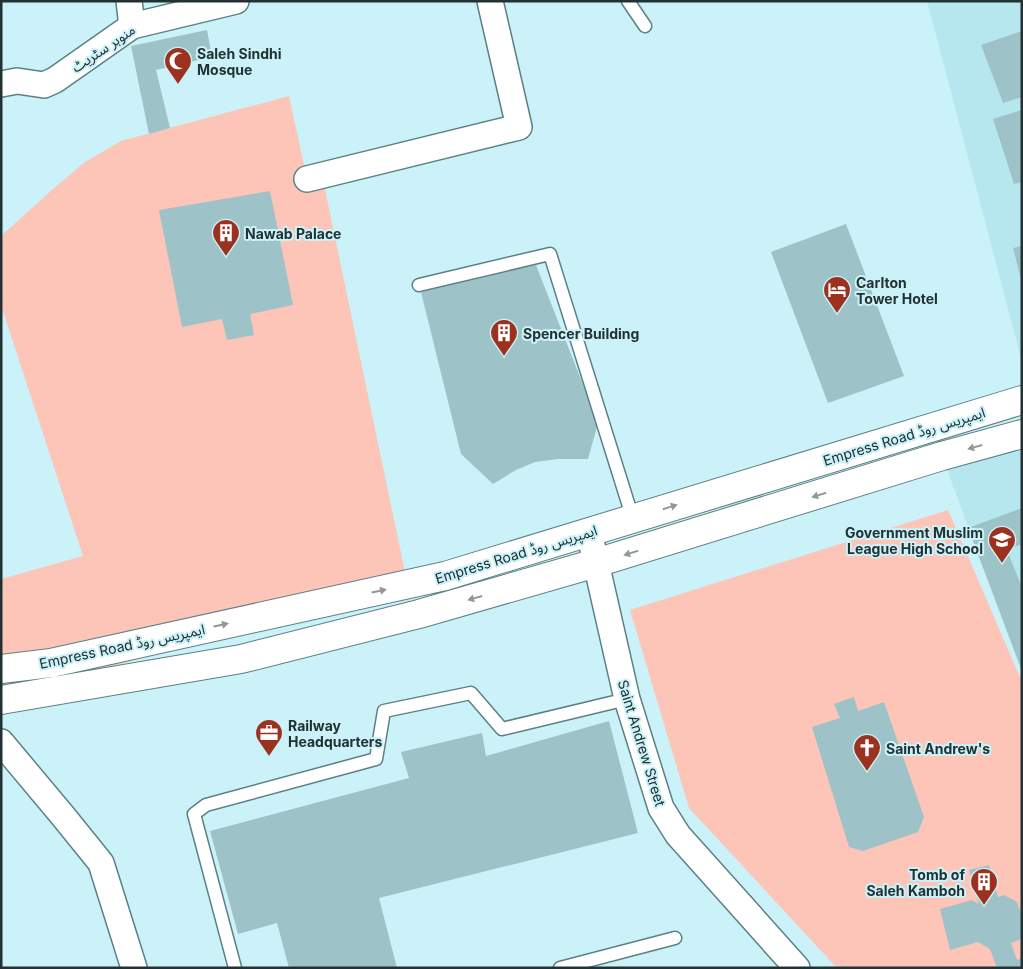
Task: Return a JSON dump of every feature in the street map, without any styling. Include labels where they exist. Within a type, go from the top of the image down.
[{"type":"main road","name":"Empress Road ایمپریس روڈ","points":[[1,669],[51,662],[445,576],[1022,400]]},
{"type":"main road","points":[[1,700],[241,658],[419,614],[596,563],[942,456],[1022,434]]},
{"type":"street","points":[[129,1],[132,26]]},
{"type":"street","name":"منوہر سٹریٹ","points":[[1,84],[17,81],[44,85],[55,80],[132,26],[236,1]]},
{"type":"street","points":[[308,179],[519,127],[490,1]]},
{"type":"street","name":"Saint Andrew Street","points":[[589,532],[626,699],[661,808],[678,835],[797,968]]},
{"type":"street","points":[[1,742],[100,863],[134,968]]},
{"type":"lane","points":[[628,1],[645,26]]},
{"type":"lane","points":[[419,285],[550,254],[633,519]]},
{"type":"lane","points":[[235,968],[194,814],[206,805],[376,759],[384,711],[471,693],[502,729],[626,699]]},
{"type":"lane","points":[[560,968],[675,938]]},
{"type":"shaded area","points":[[927,1],[1022,1],[1022,362]]},
{"type":"shaded area","points":[[289,96],[307,179],[322,175],[407,582],[1,698],[1,579],[83,556],[1,305],[1,236],[85,162],[121,141]]},
{"type":"shaded area","name":"Government Muslim League High School","points":[[1022,432],[1022,672],[942,456]]},
{"type":"shaded area","points":[[948,510],[1022,682],[1022,968],[837,968],[689,808],[630,610]]},
{"type":"building","points":[[207,30],[212,57],[156,70],[170,128],[149,134],[131,46]]},
{"type":"building","points":[[1022,31],[1022,97],[1003,103],[981,45]]},
{"type":"building","points":[[1022,110],[1022,182],[1014,184],[993,119]]},
{"type":"building","name":"Nawab Palace","points":[[270,191],[293,305],[250,314],[254,335],[227,340],[222,319],[182,327],[159,210]]},
{"type":"building","name":"Carlton Tower Hotel","points":[[846,224],[904,376],[828,403],[771,252]]},
{"type":"building","points":[[1022,246],[1022,279],[1021,279],[1013,248]]},
{"type":"building","name":"Spencer Building","points":[[536,265],[598,423],[588,459],[558,459],[535,462],[516,470],[493,484],[461,454],[421,292]]},
{"type":"building","points":[[1022,508],[1022,544],[1007,550],[1022,588],[1022,671],[968,528]]},
{"type":"building","name":"Saint Andrew's","points":[[854,697],[858,711],[884,702],[924,817],[918,832],[863,851],[849,847],[812,727],[840,718],[834,704]]},
{"type":"building","points":[[609,721],[638,833],[379,898],[397,968],[289,968],[277,923],[238,934],[210,831],[409,778],[401,752],[482,733],[486,756]]},
{"type":"building","name":"Tomb of Saleh Kamboh","points":[[989,865],[998,897],[1004,895],[1017,902],[1022,916],[1022,936],[1019,940],[1011,943],[1017,960],[1022,958],[1022,968],[997,968],[990,949],[978,942],[950,950],[940,909],[972,900],[979,904],[969,870]]},
{"type":"place","name":"Saleh Sindhi Mosque","points":[[178,85]]},
{"type":"place","name":"Nawab Palace","points":[[226,257]]},
{"type":"place","name":"Carlton Tower Hotel","points":[[837,314]]},
{"type":"place","name":"Spencer Building","points":[[504,357]]},
{"type":"place","name":"Government Muslim League High School","points":[[1002,564]]},
{"type":"place","name":"Railway Headquarters","points":[[269,757]]},
{"type":"place","name":"Saint Andrew's","points":[[867,772]]},
{"type":"place","name":"Tomb of Saleh Kamboh","points":[[984,906]]}]
